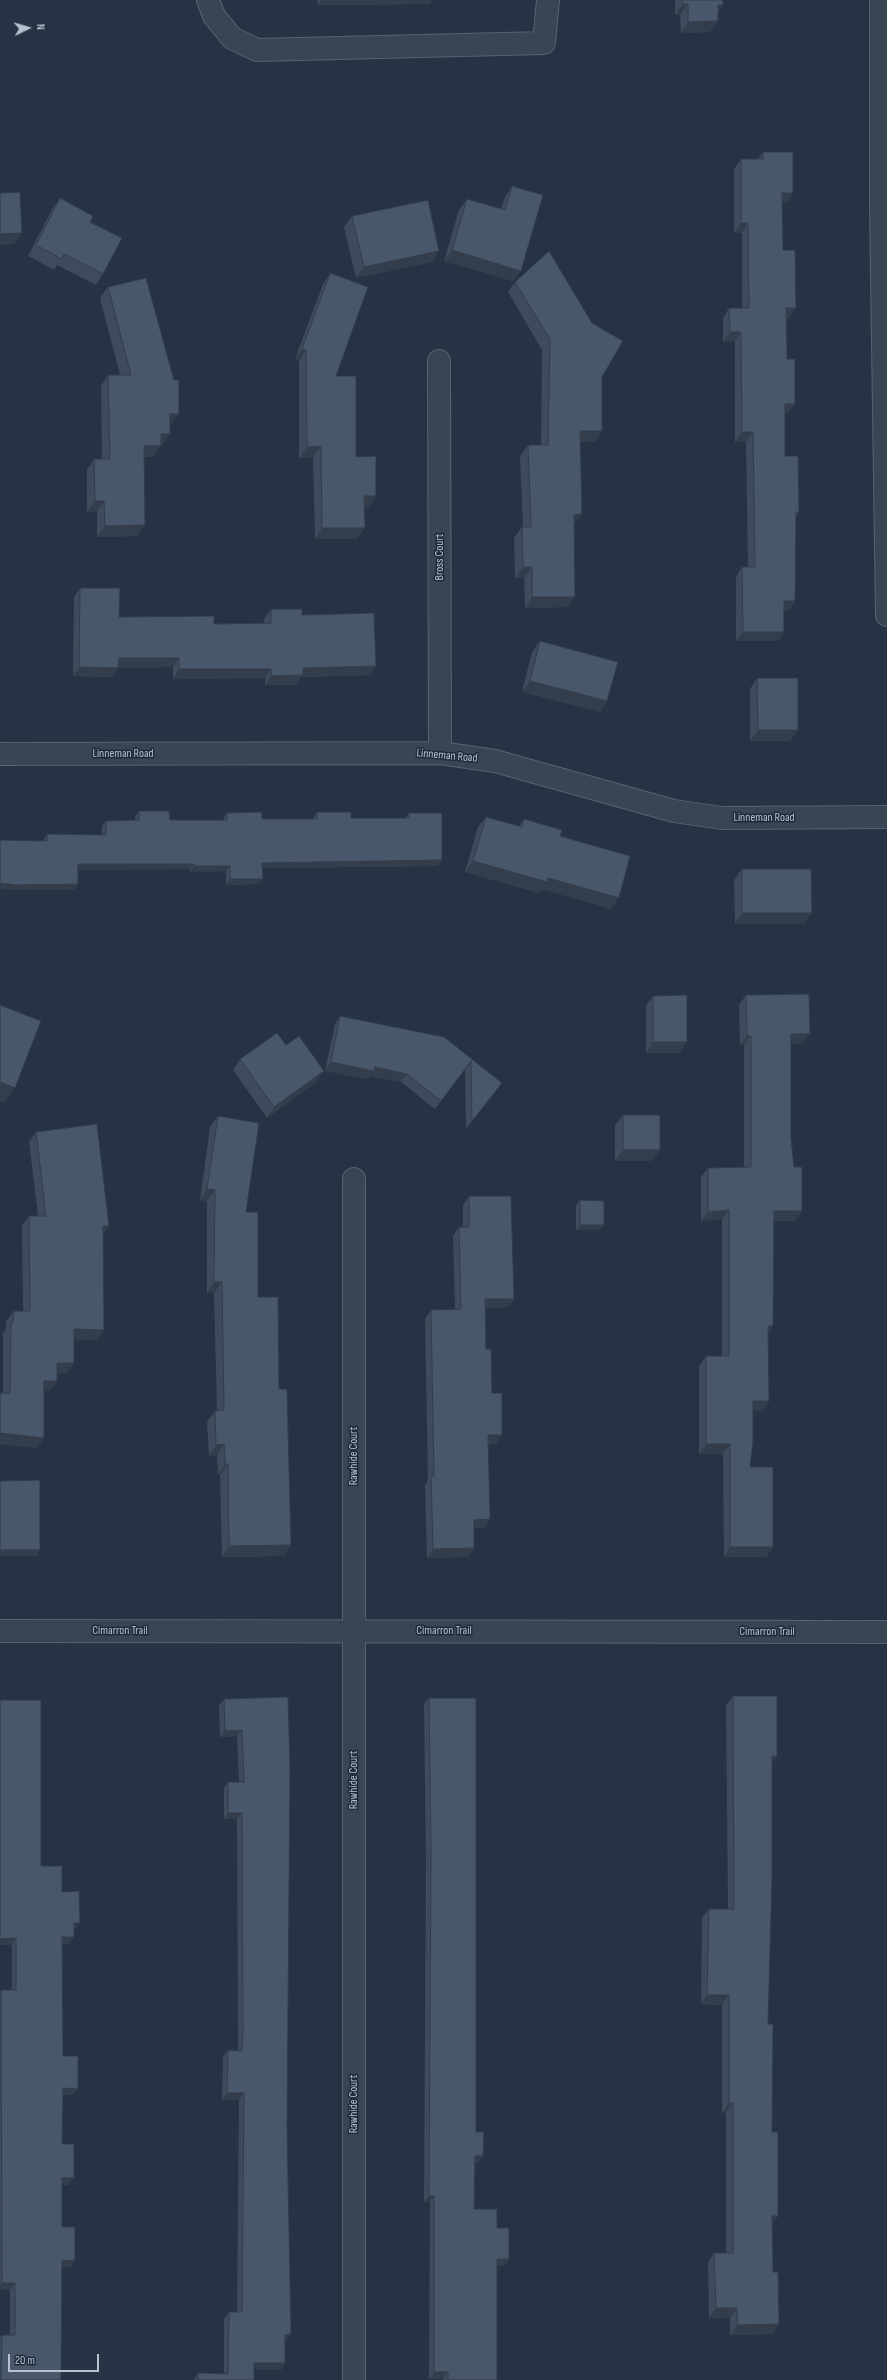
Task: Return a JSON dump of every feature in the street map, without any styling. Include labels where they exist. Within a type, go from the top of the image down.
[{"type":"street","points":[[208,0],[214,16],[232,38],[257,50],[544,43],[548,0]]},
{"type":"street","points":[[881,0],[881,205],[887,615]]},
{"type":"street","name":"Bross Court","points":[[439,360],[440,753]]},
{"type":"street","name":"Linneman Road","points":[[0,754],[440,753],[495,761],[674,811],[722,818],[887,817]]},
{"type":"street","name":"Rawhide Court","points":[[354,1179],[354,2380]]},
{"type":"street","name":"Cimarron Trail","points":[[0,1631],[887,1632]]},
{"type":"building","points":[[682,0],[723,0],[723,5],[718,5],[718,21],[688,22],[688,4],[683,4]]},
{"type":"building","points":[[763,152],[793,152],[793,193],[782,193],[783,250],[795,250],[796,308],[786,308],[787,359],[795,359],[795,404],[785,404],[785,456],[798,456],[799,512],[796,512],[795,601],[784,601],[784,632],[743,632],[742,567],[755,567],[753,432],[742,432],[741,332],[730,332],[729,308],[749,308],[748,223],[741,223],[741,159],[763,159]]},
{"type":"building","points":[[512,186],[543,195],[521,271],[452,250],[467,199],[505,210]]},
{"type":"building","points":[[20,192],[22,233],[0,234],[0,193]]},
{"type":"building","points":[[60,198],[93,216],[90,222],[122,238],[103,274],[64,254],[62,259],[36,245]]},
{"type":"building","points":[[428,200],[439,251],[364,267],[352,216]]},
{"type":"building","points":[[549,251],[592,323],[623,341],[602,377],[602,431],[580,431],[582,514],[574,515],[575,597],[532,597],[532,567],[523,567],[522,527],[531,527],[528,445],[548,445],[550,339],[515,282]]},
{"type":"building","points":[[330,273],[368,287],[336,376],[356,376],[356,457],[376,456],[376,496],[364,496],[365,528],[322,528],[321,446],[307,447],[306,350],[302,349]]},
{"type":"building","points":[[146,278],[174,380],[179,380],[179,414],[170,414],[170,434],[161,434],[161,446],[144,446],[145,525],[105,526],[104,501],[95,501],[94,459],[110,459],[108,375],[131,375],[108,287]]},
{"type":"building","points":[[80,588],[120,588],[119,617],[214,616],[214,624],[271,623],[271,609],[302,609],[302,615],[374,613],[376,666],[303,668],[303,675],[271,676],[271,669],[179,669],[179,658],[119,658],[118,668],[79,667]]},
{"type":"building","points":[[540,641],[618,662],[607,701],[530,681]]},
{"type":"building","points":[[757,678],[798,678],[798,730],[758,730]]},
{"type":"building","points":[[139,811],[169,811],[170,820],[227,820],[227,813],[262,812],[262,819],[317,819],[317,812],[351,812],[351,818],[409,818],[409,813],[442,813],[442,860],[262,863],[263,879],[230,879],[230,866],[194,866],[194,864],[78,864],[78,884],[16,885],[0,883],[0,840],[47,841],[47,834],[106,835],[106,821],[139,820]]},
{"type":"building","points":[[486,817],[522,827],[524,819],[562,830],[560,836],[630,856],[619,898],[548,878],[547,882],[473,861]]},
{"type":"building","points":[[742,869],[811,869],[812,913],[742,913]]},
{"type":"building","points":[[809,994],[810,1034],[791,1034],[791,1138],[794,1167],[802,1167],[802,1211],[774,1211],[773,1326],[768,1326],[769,1401],[753,1401],[753,1441],[750,1467],[773,1467],[773,1547],[730,1547],[730,1444],[706,1444],[706,1356],[729,1356],[729,1210],[708,1212],[708,1168],[751,1167],[751,1036],[747,1036],[746,995]]},
{"type":"building","points":[[687,995],[687,1042],[653,1042],[653,996]]},
{"type":"building","points":[[0,1005],[41,1021],[15,1088],[0,1082]]},
{"type":"building","points":[[340,1016],[444,1037],[502,1083],[472,1121],[471,1061],[441,1101],[407,1074],[375,1067],[374,1071],[331,1062]]},
{"type":"building","points":[[277,1033],[286,1045],[299,1036],[324,1071],[274,1107],[240,1059]]},
{"type":"building","points":[[623,1115],[660,1115],[660,1150],[623,1150]]},
{"type":"building","points":[[218,1116],[259,1123],[246,1212],[258,1212],[258,1297],[278,1297],[279,1389],[287,1389],[291,1545],[229,1546],[228,1464],[225,1464],[224,1444],[216,1445],[215,1411],[224,1410],[222,1282],[214,1282],[215,1190],[207,1189]]},
{"type":"building","points":[[97,1124],[109,1226],[103,1226],[104,1330],[74,1329],[74,1363],[57,1363],[57,1381],[44,1381],[44,1438],[0,1433],[0,1393],[10,1393],[11,1323],[13,1322],[14,1311],[30,1311],[29,1216],[46,1216],[36,1132]]},
{"type":"building","points":[[469,1196],[511,1196],[514,1299],[485,1299],[486,1349],[491,1349],[492,1393],[502,1393],[502,1435],[488,1435],[490,1519],[474,1520],[474,1548],[433,1549],[431,1476],[434,1476],[431,1310],[461,1309],[459,1227],[469,1227]]},
{"type":"building","points":[[580,1200],[604,1201],[604,1225],[580,1225]]},
{"type":"building","points":[[40,1480],[40,1550],[0,1550],[0,1481]]},
{"type":"building","points":[[733,1696],[777,1696],[777,1756],[772,1756],[772,1876],[768,2024],[773,2024],[772,2132],[778,2132],[778,2216],[772,2216],[773,2272],[778,2272],[779,2324],[737,2325],[737,2308],[716,2308],[714,2253],[733,2253],[733,2103],[729,2103],[729,1995],[707,1995],[709,1909],[734,1909]]},
{"type":"building","points":[[288,1697],[290,1768],[287,2127],[291,2334],[285,2335],[285,2363],[254,2363],[254,2380],[198,2380],[198,2373],[228,2374],[229,2312],[242,2312],[244,2093],[227,2093],[228,2050],[242,2051],[242,1813],[228,1813],[228,1782],[244,1782],[242,1730],[225,1731],[224,1699]]},
{"type":"building","points":[[429,1698],[476,1698],[476,2132],[484,2132],[483,2156],[475,2156],[474,2209],[497,2209],[497,2228],[509,2228],[509,2259],[497,2259],[497,2380],[448,2380],[448,2372],[434,2372],[434,2196],[429,2196],[431,1853]]},
{"type":"building","points":[[0,1700],[41,1700],[41,1866],[62,1866],[62,1892],[79,1891],[80,1923],[74,1923],[74,1937],[62,1937],[63,2056],[78,2056],[78,2089],[63,2088],[62,2144],[74,2144],[74,2178],[62,2178],[62,2227],[75,2227],[75,2260],[62,2261],[61,2380],[1,2380],[2,2335],[15,2335],[15,2283],[2,2283],[1,1990],[16,1990],[16,1938],[0,1939]]}]
